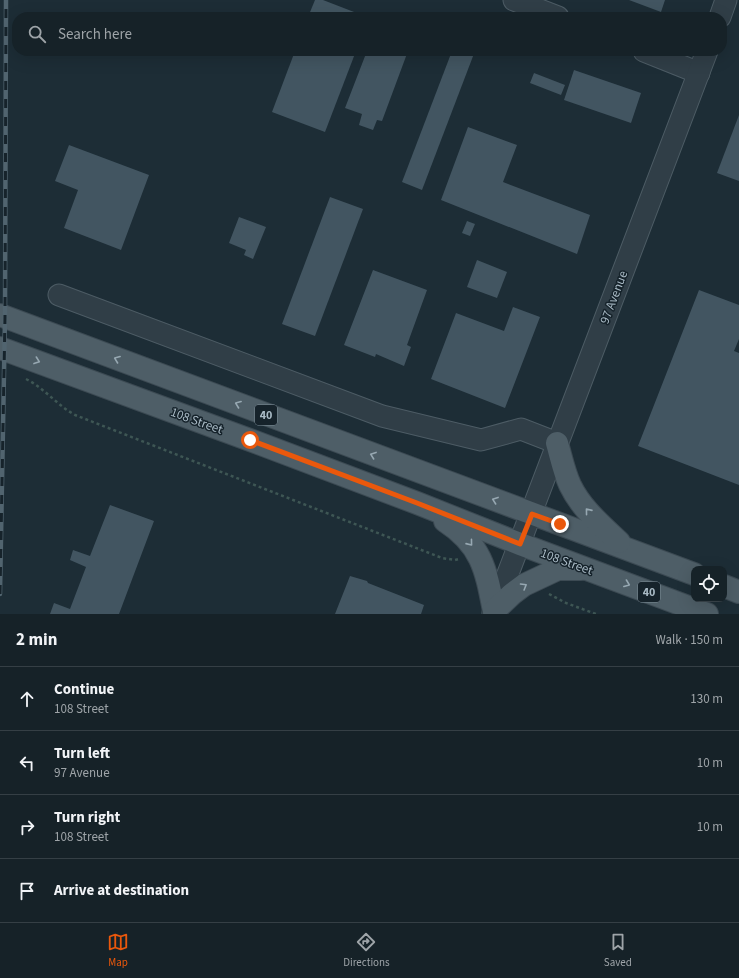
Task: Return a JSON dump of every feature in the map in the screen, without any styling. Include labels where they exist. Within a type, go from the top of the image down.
[{"type":"main road","name":"40","points":[[0,315],[691,573]]},
{"type":"main road","name":"108 Street","points":[[0,348],[417,503],[520,544],[707,614]]},
{"type":"main road","points":[[558,443],[570,484],[576,496],[589,513],[625,548]]},
{"type":"main road","points":[[417,503],[456,529],[478,553],[487,573],[494,612]]},
{"type":"main road","points":[[494,612],[512,594],[524,585],[558,569],[571,568],[590,570]]},
{"type":"main road","points":[[727,587],[739,592]]},
{"type":"street","points":[[514,0],[545,12]]},
{"type":"street","points":[[722,12],[726,0]]},
{"type":"street","points":[[657,56],[699,72]]},
{"type":"street","name":"97 Avenue","points":[[494,612],[705,56]]},
{"type":"street","points":[[59,295],[382,416],[481,440],[521,429],[558,443]]},
{"type":"path","points":[[23,378],[36,384],[52,399],[75,415],[442,558],[455,560],[478,553]]},
{"type":"path","points":[[539,578],[542,588],[557,599],[596,614]]},
{"type":"building","points":[[315,0],[323,0],[354,12],[310,12]]},
{"type":"building","points":[[629,0],[665,0],[661,12]]},
{"type":"building","points":[[293,56],[354,56],[325,132],[272,112]]},
{"type":"building","points":[[365,56],[406,56],[382,121],[377,120],[373,130],[359,125],[362,114],[345,108]]},
{"type":"building","points":[[450,56],[473,56],[422,190],[402,182]]},
{"type":"building","points":[[574,70],[641,93],[631,123],[564,100]]},
{"type":"building","points":[[534,73],[565,85],[561,95],[530,83]]},
{"type":"building","points":[[739,115],[739,181],[717,173]]},
{"type":"building","points":[[468,127],[517,145],[503,182],[590,215],[577,254],[441,200]]},
{"type":"building","points":[[69,145],[149,175],[121,250],[64,228],[78,190],[55,181]]},
{"type":"building","points":[[330,197],[363,209],[315,336],[282,324]]},
{"type":"building","points":[[239,217],[266,227],[253,259],[244,255],[246,250],[229,243]]},
{"type":"building","points":[[467,221],[475,224],[470,236],[462,233]]},
{"type":"building","points":[[477,260],[507,272],[497,298],[467,287]]},
{"type":"building","points":[[373,270],[427,290],[407,345],[411,347],[404,366],[376,354],[375,357],[344,345]]},
{"type":"building","points":[[699,290],[739,305],[739,339],[734,351],[739,353],[739,485],[638,446]]},
{"type":"building","points":[[513,307],[540,317],[505,408],[431,379],[456,313],[504,331]]},
{"type":"building","points":[[110,505],[154,521],[119,614],[50,614],[54,603],[70,609],[86,567],[70,560],[73,550],[90,556]]},
{"type":"building","points":[[350,576],[367,581],[368,583],[424,605],[421,614],[335,614]]},
{"type":"railway","points":[[0,594],[5,317],[6,0]]},
{"type":"route","points":[[250,440],[417,503],[520,544],[532,514],[560,524]]}]
